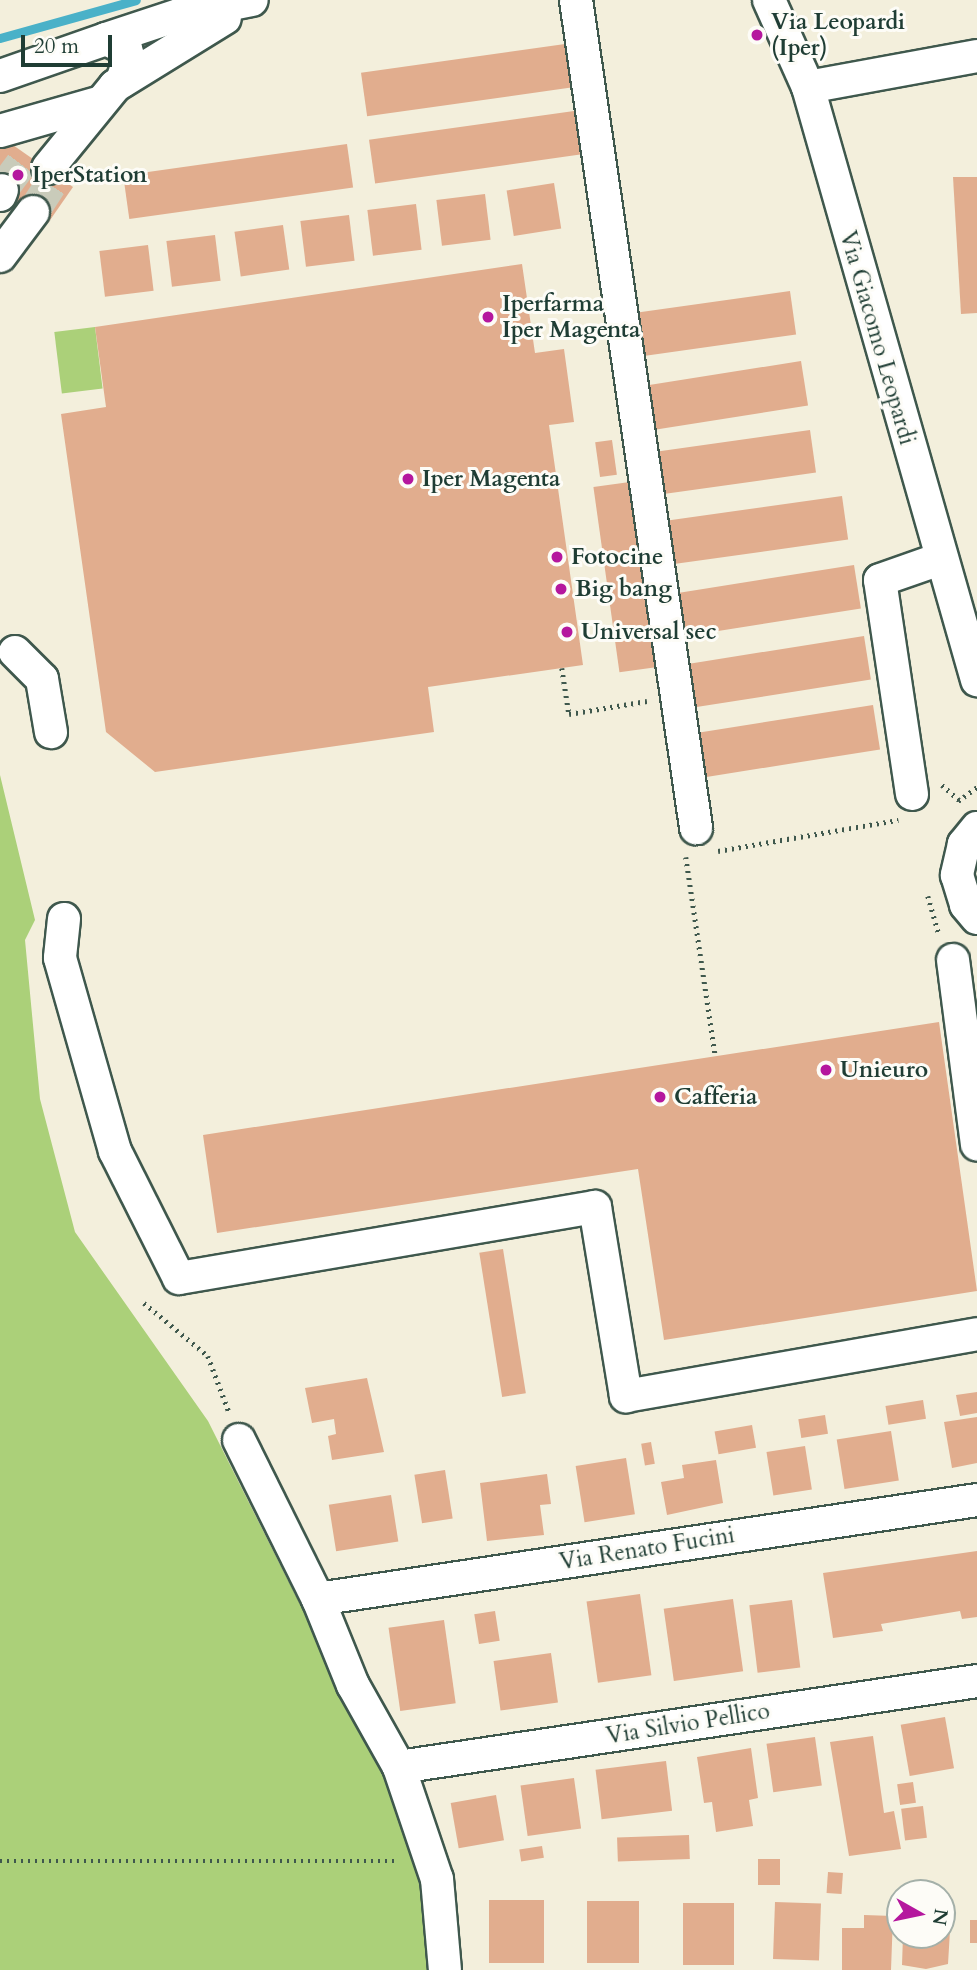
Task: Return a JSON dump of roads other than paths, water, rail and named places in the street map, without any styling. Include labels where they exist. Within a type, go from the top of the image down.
[{"type":"street","points":[[0,76],[181,14],[253,0]]},
{"type":"street","points":[[576,0],[698,847]]},
{"type":"street","name":"Via Giacomo Leopardi","points":[[769,0],[808,87],[940,559],[977,680]]},
{"type":"street","points":[[27,149],[225,18]]},
{"type":"street","points":[[27,149],[67,127],[110,93],[129,59],[126,49],[106,39]]},
{"type":"street","points":[[808,87],[977,56]]},
{"type":"street","points":[[27,149],[110,93]]},
{"type":"street","points":[[3,249],[19,204]]},
{"type":"street","points":[[906,806],[907,763],[880,580],[940,559]]},
{"type":"street","points":[[15,652],[42,679],[51,732]]},
{"type":"street","points":[[977,828],[964,844],[957,875],[968,933],[977,1144]]},
{"type":"street","points":[[64,919],[60,958],[116,1151],[180,1278],[595,1207],[626,1396],[977,1334]]},
{"type":"street","points":[[239,1440],[318,1599],[353,1685],[400,1767],[437,1879],[445,1970]]},
{"type":"street","name":"Via Renato Fucini","points":[[318,1599],[977,1500]]},
{"type":"street","name":"Via Silvio Pellico","points":[[400,1767],[977,1681]]},
{"type":"waterway","points":[[0,38],[136,0]]},
{"type":"tunnel","points":[[2,190],[28,155]]},
{"type":"tunnel","points":[[33,212],[57,175]]},
{"type":"place","name":"Via Leopardi (Iper)","points":[[757,35]]},
{"type":"place","name":"IperStation","points":[[18,175]]},
{"type":"place","name":"Iperfarma Iper Magenta","points":[[488,317]]},
{"type":"place","name":"Iper Magenta","points":[[408,479]]},
{"type":"place","name":"Fotocine","points":[[557,557]]},
{"type":"place","name":"Big bang","points":[[561,589]]},
{"type":"place","name":"Universal sec","points":[[567,632]]},
{"type":"place","name":"Unieuro","points":[[826,1070]]},
{"type":"place","name":"Cafferia","points":[[660,1097]]}]
